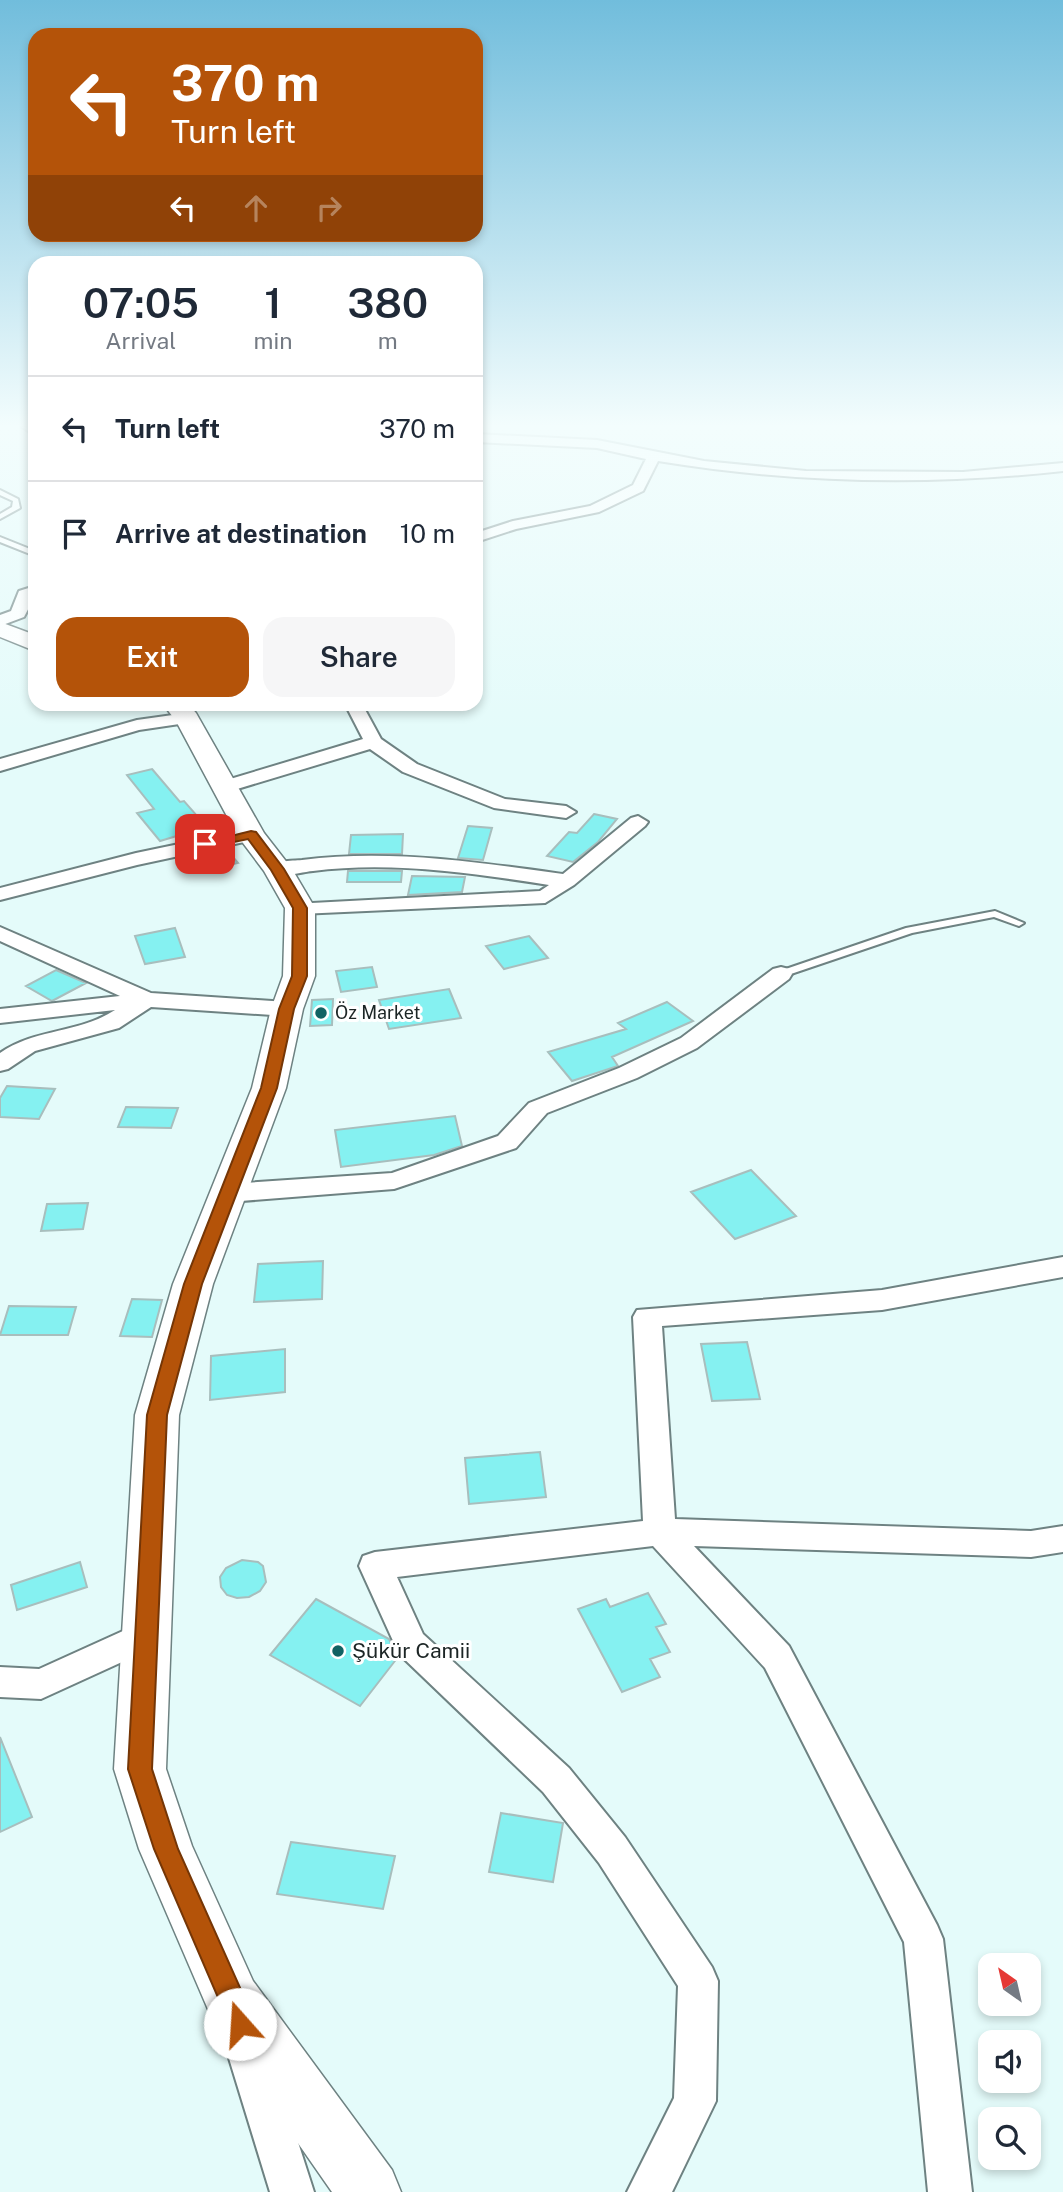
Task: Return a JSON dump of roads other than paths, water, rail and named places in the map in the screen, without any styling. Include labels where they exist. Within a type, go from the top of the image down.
[{"type":"street","points":[[483,536],[501,529]]},
{"type":"street","points":[[0,621],[18,614],[28,593]]},
{"type":"street","points":[[0,629],[28,641]]},
{"type":"street","points":[[0,765],[181,711],[251,835],[278,869],[300,908],[299,976],[287,1009],[269,1088],[193,1284],[157,1415],[140,1769],[166,1849],[233,2001],[292,2192]]},
{"type":"street","points":[[358,711],[373,742],[410,768],[501,804],[566,812]]},
{"type":"street","points":[[224,787],[373,742]]},
{"type":"street","points":[[300,908],[545,897],[638,822]]},
{"type":"street","points":[[0,894],[136,859],[251,835]]},
{"type":"street","points":[[278,869],[341,861],[471,867],[567,881]]},
{"type":"street","points":[[0,933],[147,1000]]},
{"type":"street","points":[[229,1193],[394,1181],[507,1142],[538,1108],[628,1073],[689,1043],[781,974]]},
{"type":"street","points":[[0,1016],[147,1000],[287,1009]]},
{"type":"street","points":[[0,1064],[27,1045],[66,1037],[111,1023],[147,1000]]},
{"type":"street","points":[[950,2192],[923,1939],[777,1657],[660,1532],[647,1317],[882,1300],[1063,1267]]},
{"type":"street","points":[[649,2192],[695,2101],[698,1981],[612,1850],[556,1780],[411,1644],[375,1566],[660,1532],[1031,1544],[1063,1539]]},
{"type":"street","points":[[0,1682],[41,1684],[145,1636]]},
{"type":"street","points":[[233,2001],[370,2192]]},
{"type":"lane","points":[[0,539],[28,551]]},
{"type":"lane","points":[[781,974],[910,930],[995,914],[1019,923]]},
{"type":"place","name":"Öz Market","points":[[321,1013]]},
{"type":"place","name":"Şükür Camii","points":[[338,1651]]}]
